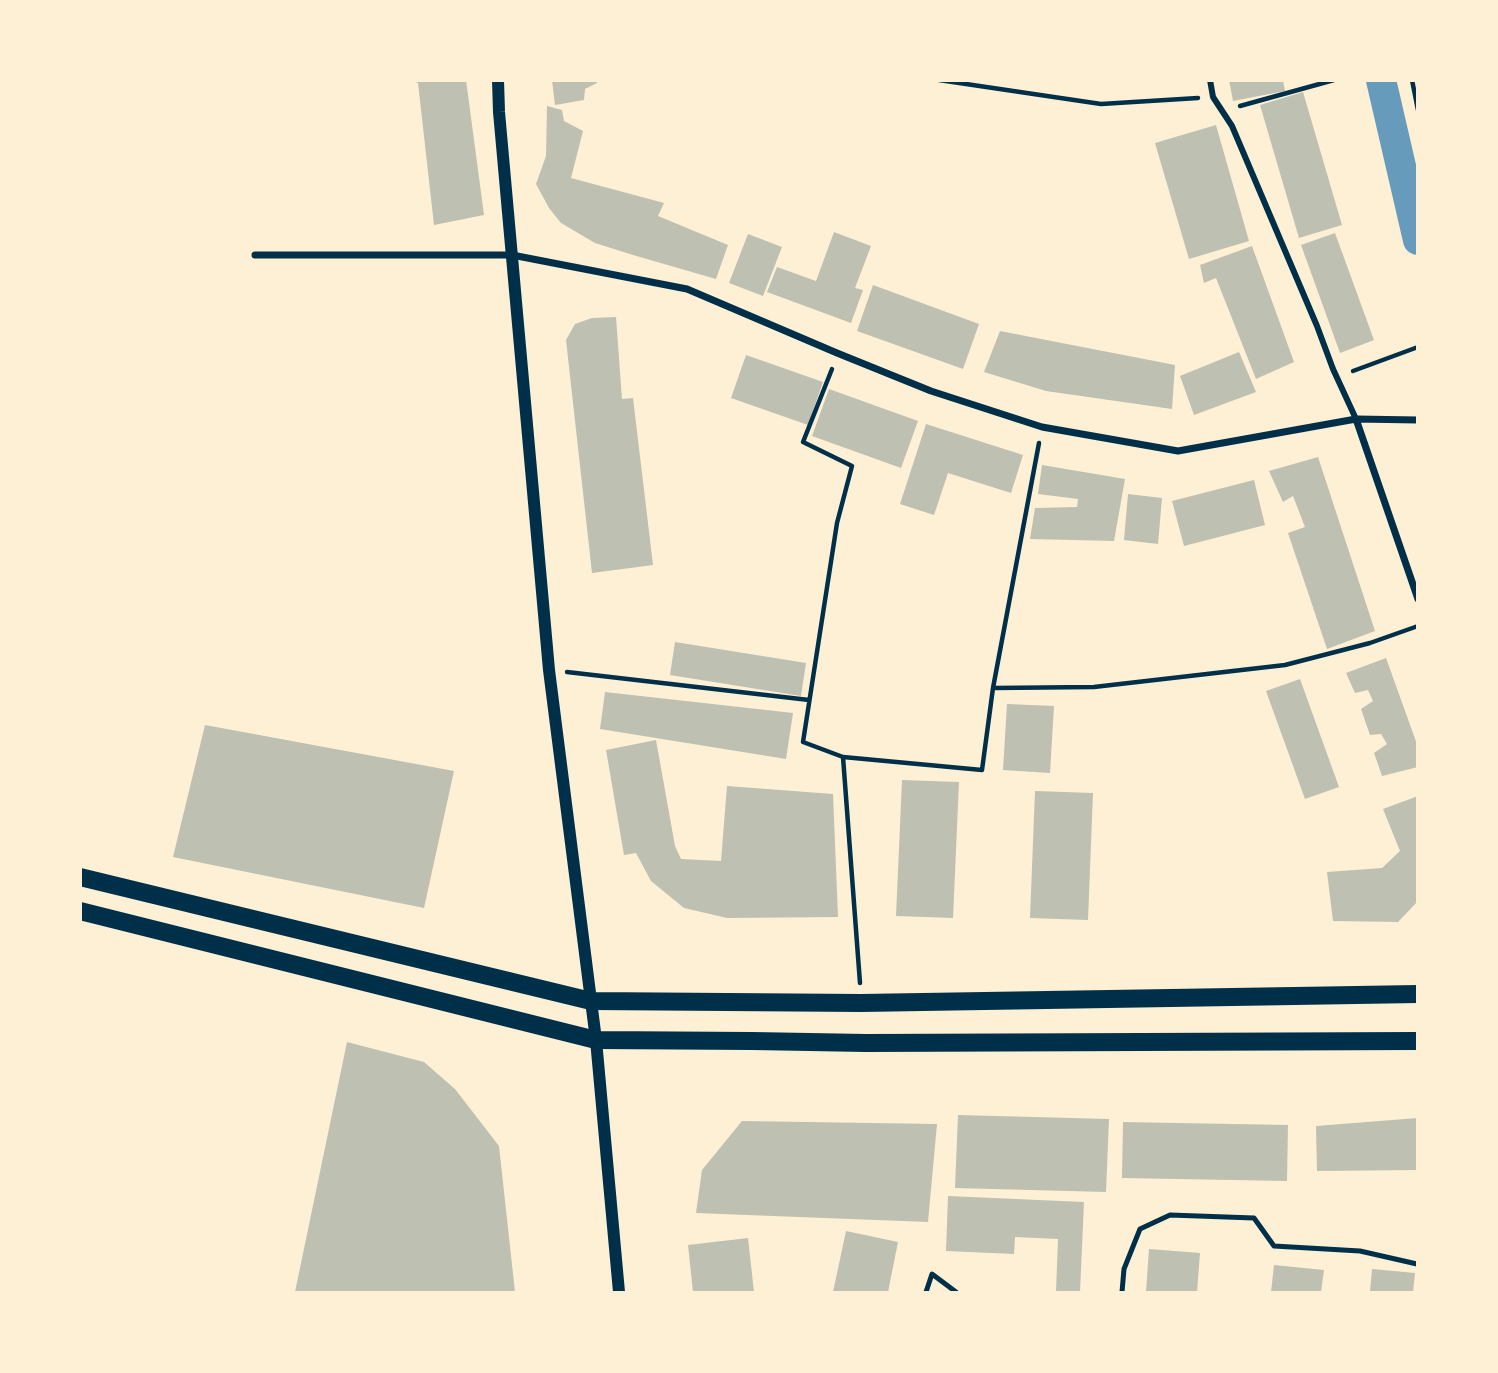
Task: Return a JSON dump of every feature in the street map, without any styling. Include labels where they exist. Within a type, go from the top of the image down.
[{"type":"main road","points":[[80,877],[591,1001],[861,1003],[1418,994]]},
{"type":"main road","points":[[80,911],[596,1040],[866,1043],[1418,1041]]},
{"type":"street","points":[[498,80],[549,670],[596,1040],[619,1293]]},
{"type":"street","points":[[1210,80],[1213,97],[1232,126],[1356,419],[1418,599]]},
{"type":"street","points":[[255,254],[512,255],[687,289],[836,354],[931,391],[1042,427],[1178,451],[1356,419],[1418,420]]},
{"type":"lane","points":[[1122,1293],[1124,1269],[1140,1229],[1170,1215],[1254,1218],[1274,1246],[1360,1251],[1417,1264]]},
{"type":"lane","points":[[926,1293],[932,1274],[956,1293]]},
{"type":"path","points":[[939,80],[1101,104],[1213,97]]},
{"type":"path","points":[[1222,111],[1334,80]]},
{"type":"path","points":[[1412,80],[1418,110]]},
{"type":"path","points":[[1337,378],[1418,348]]},
{"type":"path","points":[[836,354],[803,442],[852,466],[837,523],[803,742],[843,757],[982,770],[993,688],[1042,427]]},
{"type":"path","points":[[993,688],[1094,688],[1285,665],[1370,643],[1418,626]]},
{"type":"path","points":[[549,670],[809,700]]},
{"type":"path","points":[[843,757],[861,1003]]},
{"type":"building","points":[[410,80],[466,80],[484,215],[434,225],[418,83]]},
{"type":"building","points":[[552,80],[596,80],[597,83],[585,89],[584,100],[555,105]]},
{"type":"building","points":[[1229,80],[1283,80],[1285,91],[1233,101]]},
{"type":"building","points":[[1303,92],[1342,225],[1299,238],[1260,105]]},
{"type":"building","points":[[547,106],[562,110],[564,121],[583,131],[571,178],[664,203],[658,216],[728,245],[716,279],[595,243],[561,223],[536,184],[546,156]]},
{"type":"building","points":[[1216,125],[1249,241],[1189,259],[1155,143]]},
{"type":"building","points":[[834,232],[871,246],[855,288],[863,290],[851,323],[767,292],[777,267],[816,281]]},
{"type":"building","points":[[1335,233],[1374,340],[1340,353],[1301,245]]},
{"type":"building","points":[[748,234],[782,247],[763,296],[729,283]]},
{"type":"building","points":[[1252,246],[1294,362],[1256,379],[1216,278],[1204,283],[1200,265]]},
{"type":"building","points":[[873,285],[979,324],[963,369],[857,331]]},
{"type":"building","points":[[616,317],[622,399],[633,398],[653,565],[592,573],[566,340],[575,324],[592,318]]},
{"type":"building","points":[[1000,331],[1175,365],[1172,409],[1046,391],[984,372]]},
{"type":"building","points":[[1239,352],[1256,392],[1194,415],[1180,376]]},
{"type":"building","points":[[746,355],[823,382],[808,425],[731,398]]},
{"type":"building","points":[[829,389],[918,421],[901,468],[812,436]]},
{"type":"building","points":[[926,424],[1023,455],[1011,493],[948,473],[934,515],[900,504]]},
{"type":"building","points":[[1318,457],[1375,631],[1327,649],[1288,533],[1305,527],[1293,496],[1283,502],[1269,471]]},
{"type":"building","points":[[1042,465],[1125,479],[1114,541],[1030,539],[1035,508],[1077,507],[1078,499],[1038,494]]},
{"type":"building","points":[[1254,480],[1265,525],[1184,546],[1172,501]]},
{"type":"building","points":[[1128,494],[1162,498],[1158,544],[1124,540]]},
{"type":"building","points":[[675,642],[806,663],[801,696],[670,675]]},
{"type":"building","points":[[1386,658],[1418,747],[1418,767],[1382,776],[1374,753],[1387,744],[1381,734],[1370,735],[1361,709],[1373,701],[1368,690],[1355,693],[1346,673]]},
{"type":"building","points":[[1300,679],[1339,787],[1305,799],[1266,691]]},
{"type":"building","points":[[605,692],[793,713],[786,759],[600,729]]},
{"type":"building","points":[[1007,704],[1054,706],[1050,773],[1003,770]]},
{"type":"building","points":[[205,725],[454,771],[424,908],[173,857]]},
{"type":"building","points":[[656,740],[675,846],[681,859],[721,861],[727,786],[833,794],[838,917],[727,918],[684,908],[651,881],[636,853],[624,855],[606,750]]},
{"type":"building","points":[[902,780],[959,782],[953,918],[896,916]]},
{"type":"building","points":[[1035,791],[1093,793],[1088,920],[1030,918]]},
{"type":"building","points":[[1418,796],[1418,901],[1398,922],[1333,921],[1327,872],[1382,868],[1400,851],[1383,809]]},
{"type":"building","points":[[347,1042],[424,1062],[455,1089],[499,1146],[515,1292],[295,1292]]},
{"type":"building","points":[[958,1115],[1109,1119],[1106,1192],[955,1188]]},
{"type":"building","points":[[1418,1118],[1418,1170],[1317,1171],[1316,1126]]},
{"type":"building","points":[[742,1121],[937,1124],[928,1222],[696,1213],[702,1170]]},
{"type":"building","points":[[1123,1122],[1288,1125],[1287,1181],[1122,1178]]},
{"type":"building","points":[[948,1196],[1084,1202],[1080,1292],[1056,1292],[1058,1239],[1015,1237],[1014,1254],[946,1251]]},
{"type":"building","points":[[846,1231],[898,1242],[888,1292],[833,1292]]},
{"type":"building","points":[[748,1238],[754,1292],[693,1292],[688,1245]]},
{"type":"building","points":[[1149,1249],[1200,1253],[1197,1292],[1146,1292]]},
{"type":"building","points":[[1274,1265],[1324,1270],[1321,1292],[1271,1292]]},
{"type":"building","points":[[1372,1269],[1415,1273],[1413,1292],[1370,1292]]},
{"type":"waterway","points":[[1381,80],[1418,240]]}]
